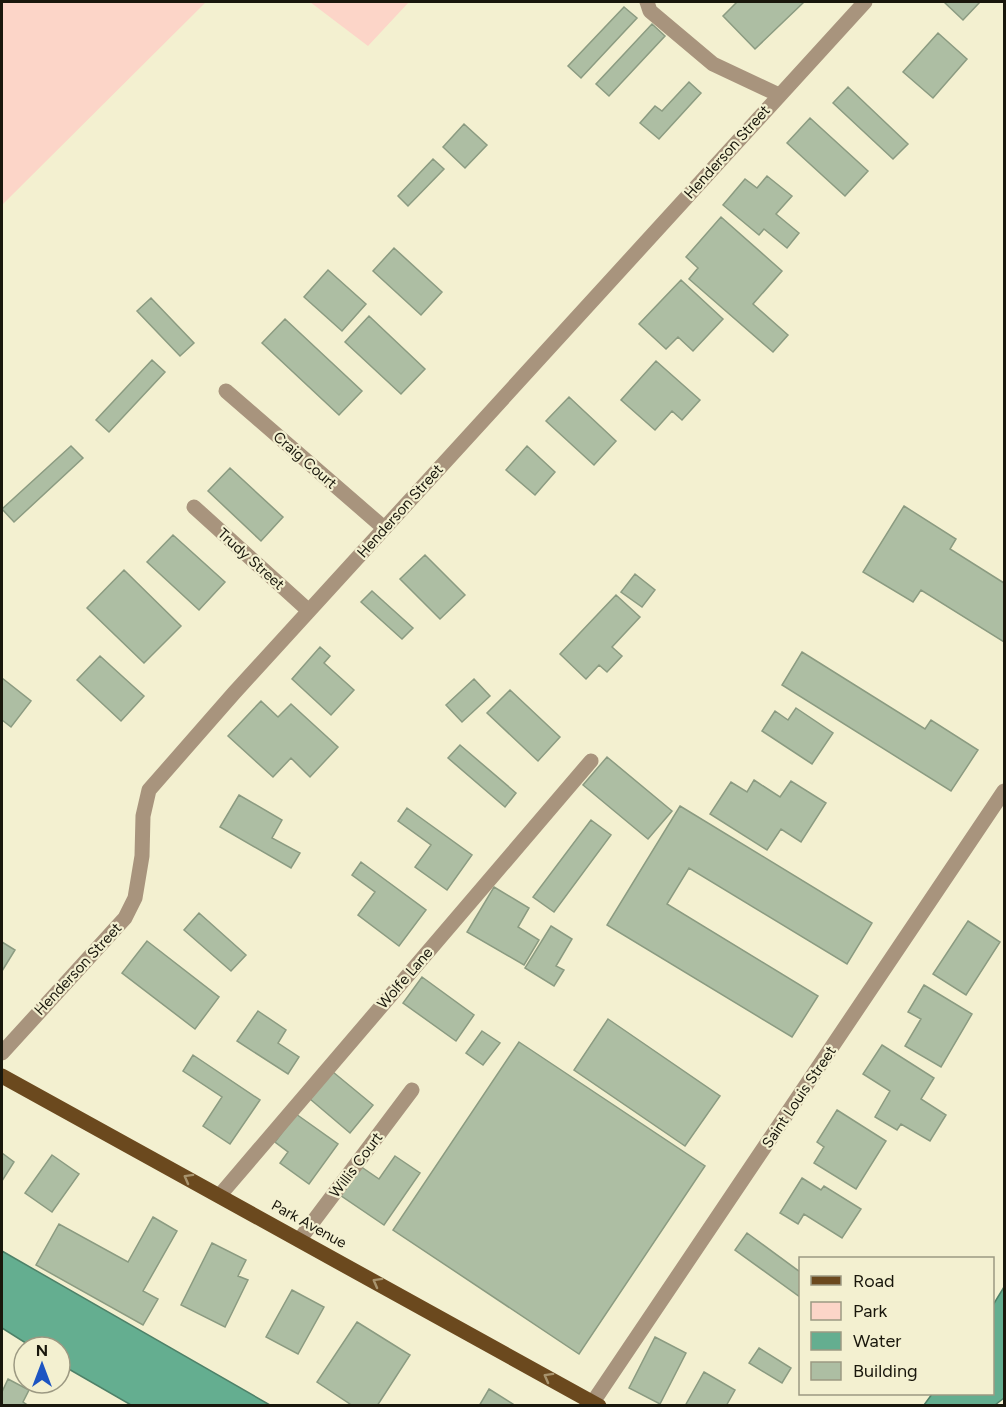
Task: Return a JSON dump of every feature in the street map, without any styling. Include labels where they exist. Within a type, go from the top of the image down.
[{"type":"main road","name":"Park Avenue","points":[[2,1076],[596,1404]]},
{"type":"street","points":[[647,2],[650,11],[713,64],[779,95]]},
{"type":"street","name":"Henderson Street","points":[[2,1053],[125,918],[135,898],[142,856],[143,816],[149,790],[384,528],[865,2]]},
{"type":"street","name":"Craig Court","points":[[226,391],[384,528]]},
{"type":"street","name":"Trudy Street","points":[[194,507],[309,611]]},
{"type":"street","name":"Wolfe Lane","points":[[220,1195],[591,761]]},
{"type":"street","name":"Saint Louis Street","points":[[596,1404],[1005,791]]},
{"type":"street","name":"Willis Court","points":[[300,1239],[412,1090]]},
{"type":"green space","points":[[2,2],[206,2],[2,205]]},
{"type":"green space","points":[[310,2],[409,2],[368,46]]},
{"type":"water","points":[[2,1251],[270,1405],[131,1405],[72,1371],[72,1335],[13,1335],[2,1328]]},
{"type":"water","points":[[1004,1287],[1004,1398],[995,1405],[924,1405],[931,1395],[994,1395],[994,1303]]},
{"type":"building","points":[[737,2],[804,2],[755,49],[723,16]]},
{"type":"building","points":[[944,2],[980,2],[963,20]]},
{"type":"building","points":[[624,7],[637,18],[581,78],[568,66]]},
{"type":"building","points":[[652,24],[665,36],[609,96],[596,84]]},
{"type":"building","points":[[938,33],[967,59],[933,98],[903,72]]},
{"type":"building","points":[[689,82],[701,93],[659,139],[640,123],[655,106],[662,111]]},
{"type":"building","points":[[848,87],[908,144],[893,159],[833,103]]},
{"type":"building","points":[[810,118],[868,171],[845,196],[787,143]]},
{"type":"building","points":[[464,124],[487,145],[465,168],[443,147]]},
{"type":"building","points":[[433,159],[444,169],[408,206],[398,196]]},
{"type":"building","points":[[767,176],[792,196],[776,214],[799,233],[787,248],[764,229],[759,235],[723,205],[745,179],[757,188]]},
{"type":"building","points":[[721,217],[782,271],[753,304],[788,335],[773,352],[689,279],[698,268],[686,257]]},
{"type":"building","points":[[394,248],[442,292],[421,315],[373,271]]},
{"type":"building","points":[[328,270],[366,304],[342,331],[304,297]]},
{"type":"building","points":[[681,280],[723,319],[693,351],[678,337],[666,349],[639,324]]},
{"type":"building","points":[[151,298],[194,343],[180,356],[137,311]]},
{"type":"building","points":[[369,316],[425,369],[401,394],[345,342]]},
{"type":"building","points":[[285,319],[362,391],[339,415],[262,343]]},
{"type":"building","points":[[152,360],[165,372],[109,432],[96,420]]},
{"type":"building","points":[[656,361],[700,400],[682,420],[672,411],[655,430],[621,400]]},
{"type":"building","points":[[569,397],[616,441],[594,465],[546,421]]},
{"type":"building","points":[[71,446],[83,458],[14,522],[2,509]]},
{"type":"building","points":[[527,446],[555,472],[535,495],[506,470]]},
{"type":"building","points":[[230,468],[283,517],[261,541],[208,491]]},
{"type":"building","points":[[904,506],[956,539],[950,549],[1004,583],[1004,642],[921,590],[913,602],[863,572]]},
{"type":"building","points":[[173,535],[225,582],[199,610],[147,562]]},
{"type":"building","points":[[425,555],[465,595],[440,619],[400,579]]},
{"type":"building","points":[[124,570],[181,626],[144,663],[87,608]]},
{"type":"building","points":[[635,574],[655,590],[642,607],[621,592]]},
{"type":"building","points":[[372,591],[413,628],[402,639],[361,602]]},
{"type":"building","points":[[616,595],[640,617],[612,647],[622,656],[607,672],[599,665],[586,679],[560,654]]},
{"type":"building","points":[[320,647],[330,656],[324,663],[354,690],[331,715],[292,679]]},
{"type":"building","points":[[802,652],[925,729],[931,720],[978,750],[951,791],[782,685]]},
{"type":"building","points":[[100,656],[144,696],[121,721],[77,680]]},
{"type":"building","points":[[2,678],[31,701],[11,727],[2,720]]},
{"type":"building","points":[[474,679],[490,696],[462,722],[446,705]]},
{"type":"building","points":[[510,690],[560,737],[538,761],[487,713]]},
{"type":"building","points":[[261,701],[278,717],[291,704],[338,747],[310,777],[291,758],[273,777],[228,736]]},
{"type":"building","points":[[796,708],[833,733],[812,764],[762,731],[775,711],[788,720]]},
{"type":"building","points":[[460,745],[516,793],[505,807],[448,758]]},
{"type":"building","points":[[607,757],[672,811],[648,839],[583,785]]},
{"type":"building","points":[[754,780],[780,797],[791,781],[826,803],[801,842],[781,829],[767,850],[710,814],[731,782],[747,792]]},
{"type":"building","points":[[239,795],[282,820],[272,838],[300,853],[291,868],[220,827]]},
{"type":"building","points":[[680,806],[872,923],[847,964],[689,868],[667,904],[818,996],[792,1037],[607,925]]},
{"type":"building","points":[[407,808],[472,855],[447,890],[415,867],[431,845],[398,821]]},
{"type":"building","points":[[591,820],[611,835],[554,912],[533,897]]},
{"type":"building","points":[[361,862],[426,910],[399,946],[358,915],[375,892],[352,875]]},
{"type":"building","points":[[494,887],[529,908],[518,927],[539,940],[524,965],[467,932]]},
{"type":"building","points":[[199,913],[246,955],[231,971],[184,930]]},
{"type":"building","points":[[968,921],[1000,942],[966,995],[933,974]]},
{"type":"building","points":[[551,926],[572,939],[556,966],[564,970],[554,986],[525,968]]},
{"type":"building","points":[[147,941],[219,997],[195,1029],[122,973]]},
{"type":"building","points":[[2,942],[15,950],[2,971]]},
{"type":"building","points":[[422,977],[474,1015],[456,1041],[403,1003]]},
{"type":"building","points":[[924,985],[972,1014],[941,1067],[905,1046],[921,1019],[908,1012]]},
{"type":"building","points":[[258,1011],[286,1030],[278,1043],[299,1057],[288,1074],[237,1041]]},
{"type":"building","points":[[608,1019],[720,1096],[685,1146],[574,1070]]},
{"type":"building","points":[[482,1031],[500,1043],[483,1065],[466,1053]]},
{"type":"building","points":[[519,1042],[705,1166],[579,1354],[393,1230]]},
{"type":"building","points":[[882,1045],[934,1078],[921,1099],[946,1115],[930,1141],[901,1124],[897,1130],[875,1117],[890,1091],[863,1074]]},
{"type":"building","points":[[193,1055],[260,1100],[230,1144],[203,1126],[222,1097],[183,1071]]},
{"type":"building","points":[[333,1072],[373,1105],[350,1133],[310,1099]]},
{"type":"building","points":[[837,1110],[886,1141],[856,1189],[814,1163],[824,1147],[817,1142]]},
{"type":"building","points":[[296,1114],[338,1144],[309,1184],[280,1163],[288,1152],[275,1142]]},
{"type":"building","points":[[2,1153],[14,1162],[2,1181]]},
{"type":"building","points":[[52,1155],[79,1174],[52,1212],[25,1193]]},
{"type":"building","points":[[395,1156],[420,1173],[384,1225],[337,1193],[357,1164],[379,1179]]},
{"type":"building","points":[[802,1178],[821,1190],[824,1186],[861,1209],[842,1238],[804,1214],[798,1224],[780,1213]]},
{"type":"building","points":[[153,1217],[177,1231],[143,1291],[158,1299],[143,1325],[36,1265],[59,1224],[128,1262]]},
{"type":"building","points":[[747,1233],[799,1271],[799,1296],[735,1250]]},
{"type":"building","points":[[212,1243],[246,1260],[238,1276],[248,1280],[225,1327],[181,1305]]},
{"type":"building","points":[[292,1290],[324,1307],[298,1354],[266,1337]]},
{"type":"building","points":[[357,1322],[410,1355],[377,1406],[353,1406],[317,1382]]},
{"type":"building","points":[[655,1337],[686,1353],[660,1404],[629,1388]]},
{"type":"building","points":[[759,1348],[791,1368],[782,1383],[749,1363]]},
{"type":"building","points":[[704,1372],[735,1390],[726,1406],[685,1406]]},
{"type":"building","points":[[8,1379],[12,1381],[12,1395],[26,1395],[23,1402],[29,1406],[2,1406],[2,1392]]},
{"type":"building","points":[[489,1389],[516,1406],[479,1406]]}]
